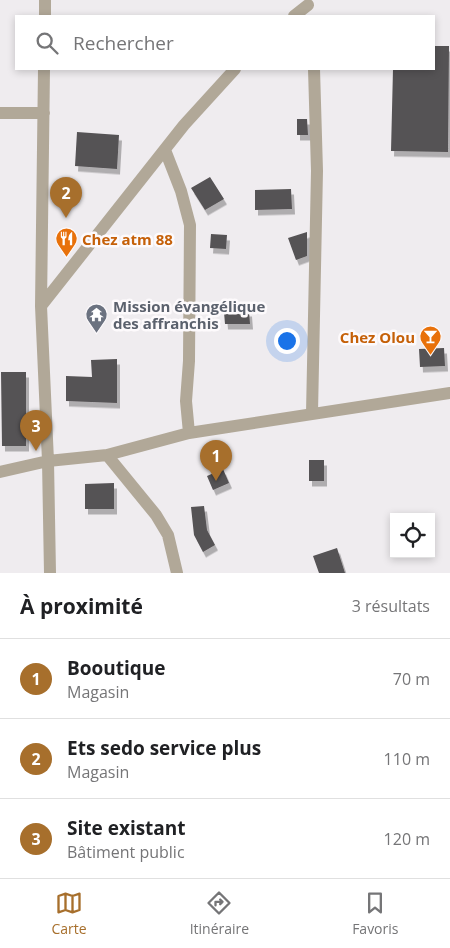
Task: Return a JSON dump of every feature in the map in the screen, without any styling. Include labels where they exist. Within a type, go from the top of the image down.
[{"type":"street","points":[[45,0],[45,15]]},
{"type":"street","points":[[296,15],[309,7]]},
{"type":"street","points":[[44,70],[40,306],[48,461],[50,573]]},
{"type":"street","points":[[40,306],[165,150],[234,70]]},
{"type":"street","points":[[312,413],[317,171],[314,70]]},
{"type":"street","points":[[0,114],[44,112]]},
{"type":"street","points":[[165,150],[184,200],[190,226],[190,361],[186,401],[189,433]]},
{"type":"street","points":[[0,472],[48,461],[107,455],[189,433],[450,393]]},
{"type":"street","points":[[107,455],[156,516],[168,535],[177,573]]},
{"type":"building","points":[[435,46],[449,46],[448,152],[391,151],[393,70],[435,70]]},
{"type":"building","points":[[297,119],[307,119],[308,135],[297,135]]},
{"type":"building","points":[[77,132],[119,135],[117,169],[75,166]]},
{"type":"building","points":[[210,177],[224,199],[205,210],[191,188]]},
{"type":"building","points":[[291,189],[292,209],[255,210],[255,190]]},
{"type":"building","points":[[307,232],[307,256],[296,260],[288,238]]},
{"type":"building","points":[[211,234],[227,235],[226,249],[210,248]]},
{"type":"building","points":[[249,311],[250,324],[225,324],[224,312]]},
{"type":"building","points":[[444,348],[445,366],[420,367],[419,349]]},
{"type":"building","points":[[117,359],[117,403],[66,401],[66,376],[92,377],[91,360]]},
{"type":"building","points":[[1,372],[26,372],[26,446],[2,446]]},
{"type":"building","points":[[309,460],[324,460],[324,481],[309,481]]},
{"type":"building","points":[[223,469],[229,483],[213,490],[207,476]]},
{"type":"building","points":[[114,483],[114,509],[85,509],[85,484]]},
{"type":"building","points":[[204,506],[207,530],[215,545],[203,552],[194,535],[191,507]]},
{"type":"building","points":[[337,548],[345,573],[319,573],[313,556]]},
{"type":"place","name":"Ets sedo service plus","points":[[66,218]]},
{"type":"place","name":"Chez atm 88","points":[[66,258]]},
{"type":"place","name":"Mission évangélique des affranchis","points":[[97,334]]},
{"type":"place","name":"Chez Olou","points":[[431,356]]},
{"type":"place","name":"Site existant","points":[[36,451]]},
{"type":"place","name":"Booutique","points":[[216,481]]}]
